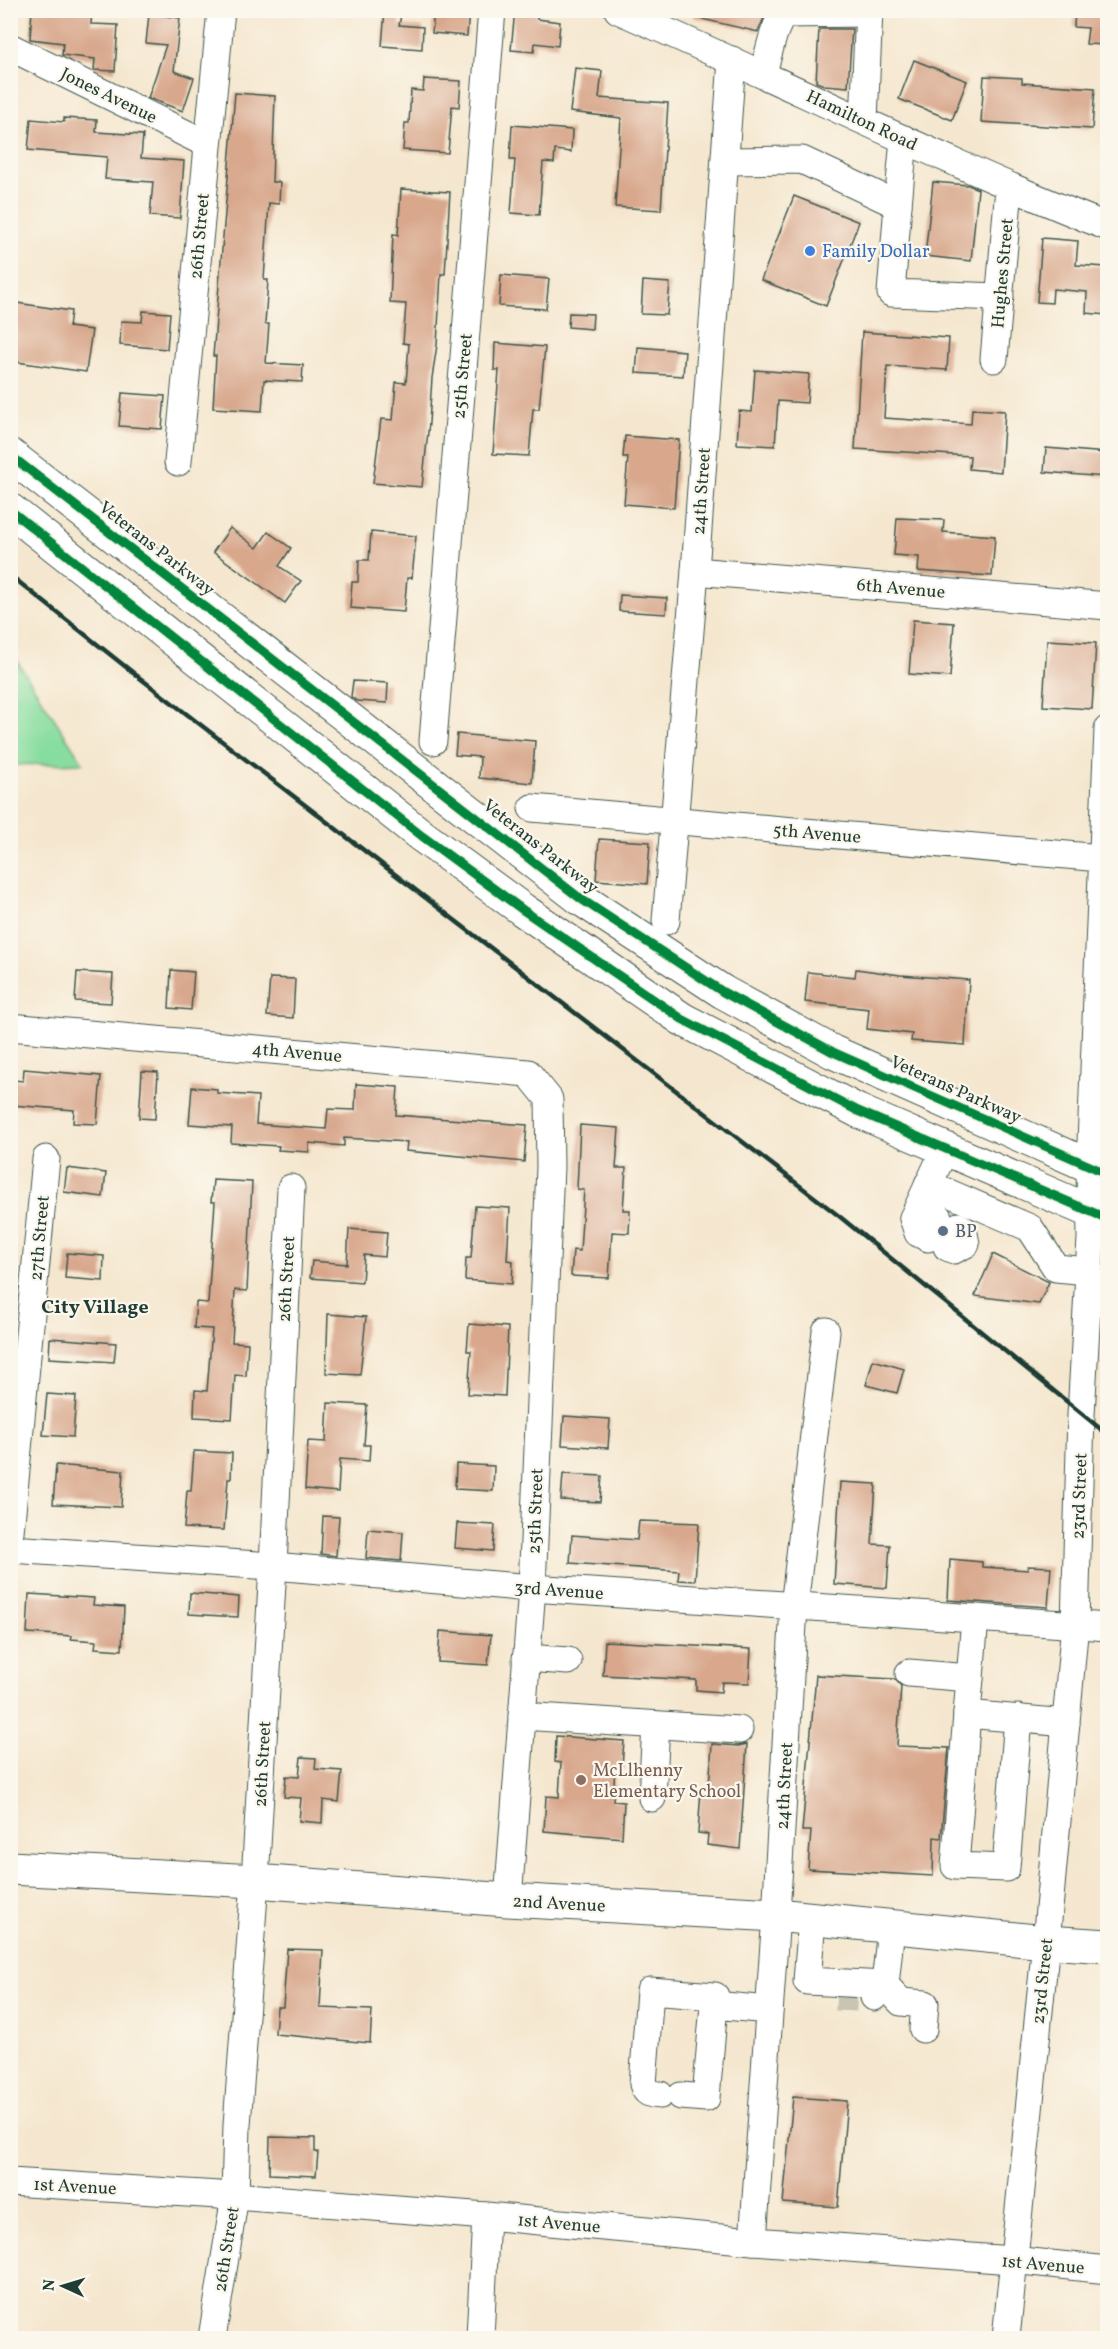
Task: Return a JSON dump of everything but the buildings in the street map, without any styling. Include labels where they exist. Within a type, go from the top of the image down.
[{"type":"main road","name":"Veterans Parkway","points":[[10,455],[581,899],[635,936],[723,992],[833,1052],[1099,1170]]},
{"type":"main road","points":[[10,510],[422,836],[522,910],[682,1019],[858,1111],[1099,1216]]},
{"type":"main road","name":"2nd Avenue","points":[[10,1868],[255,1881],[508,1900],[776,1915],[1107,1946]]},
{"type":"street","name":"26th Street","points":[[178,462],[221,10]]},
{"type":"street","name":"25th Street","points":[[433,741],[492,10]]},
{"type":"street","name":"Hamilton Road","points":[[618,10],[864,120],[1009,188],[1107,227]]},
{"type":"street","points":[[762,74],[778,21],[784,14],[869,12],[864,120]]},
{"type":"street","name":"Jones Avenue","points":[[10,47],[207,144]]},
{"type":"street","name":"24th Street","points":[[666,921],[696,571],[732,60]]},
{"type":"street","points":[[904,139],[891,293],[1000,297]]},
{"type":"street","points":[[725,161],[802,160],[898,205]]},
{"type":"street","name":"Hughes Street","points":[[994,359],[1009,188]]},
{"type":"street","name":"6th Avenue","points":[[696,571],[1107,606]]},
{"type":"street","name":"23rd Street","points":[[1006,2338],[1075,1623],[1088,1271],[1099,1216],[1101,858],[1107,729]]},
{"type":"street","name":"5th Avenue","points":[[532,807],[1101,858]]},
{"type":"street","name":"4th Avenue","points":[[10,1027],[528,1073],[549,1099],[549,1121]]},
{"type":"street","name":"25th Street","points":[[508,1900],[531,1588],[550,1167],[549,1121]]},
{"type":"street","points":[[945,1149],[928,1184],[942,1231],[983,1209]]},
{"type":"street","name":"27th Street","points":[[10,1532],[46,1159]]},
{"type":"street","points":[[928,1184],[1030,1228],[1056,1268],[1088,1271]]},
{"type":"street","name":"26th Street","points":[[212,2338],[235,2196],[237,2125],[255,1881],[273,1566],[291,1188]]},
{"type":"street","points":[[1030,1228],[1043,1190]]},
{"type":"street","name":"24th Street","points":[[753,2241],[772,1979],[794,1606],[826,1331]]},
{"type":"street","name":"3rd Avenue","points":[[10,1549],[273,1566],[531,1588],[1075,1623],[1107,1627]]},
{"type":"street","points":[[975,1618],[955,1866],[1005,1868],[1018,1718]]},
{"type":"street","points":[[526,1658],[568,1662]]},
{"type":"street","points":[[909,1673],[970,1678]]},
{"type":"street","points":[[967,1714],[1066,1723]]},
{"type":"street","points":[[522,1716],[739,1730]]},
{"type":"street","points":[[652,1798],[656,1725]]},
{"type":"street","points":[[807,1981],[812,1919]]},
{"type":"street","points":[[807,1981],[824,1995],[871,1999],[885,1985],[891,1927]]},
{"type":"street","points":[[772,1979],[885,1985],[901,2002],[925,2004],[922,2029]]},
{"type":"street","points":[[650,1991],[715,1996],[714,2005],[706,2098],[650,2094],[645,2091],[643,2084],[650,1991]]},
{"type":"street","points":[[714,2005],[769,2010]]},
{"type":"street","name":"1st Avenue","points":[[10,2182],[235,2196],[486,2216],[1107,2270]]},
{"type":"street","points":[[480,2338],[486,2216]]},
{"type":"green space","points":[[11,652],[83,763],[11,765]]},
{"type":"tunnel","points":[[836,1997],[857,1998]]},
{"type":"railway","points":[[10,575],[136,675],[839,1216],[1108,1435]]},
{"type":"cycle path","points":[[10,455],[581,899],[723,992],[833,1052],[1108,1174]]},
{"type":"cycle path","points":[[10,510],[422,836],[523,910],[682,1019],[858,1111],[1108,1219]]},
{"type":"place","name":"Family Dollar","points":[[810,251]]},
{"type":"place","name":"BP","points":[[943,1231]]},
{"type":"place","name":"McLlhenny Elementary School","points":[[581,1780]]},
{"type":"district","name":"City Village","points":[[95,1306]]}]
